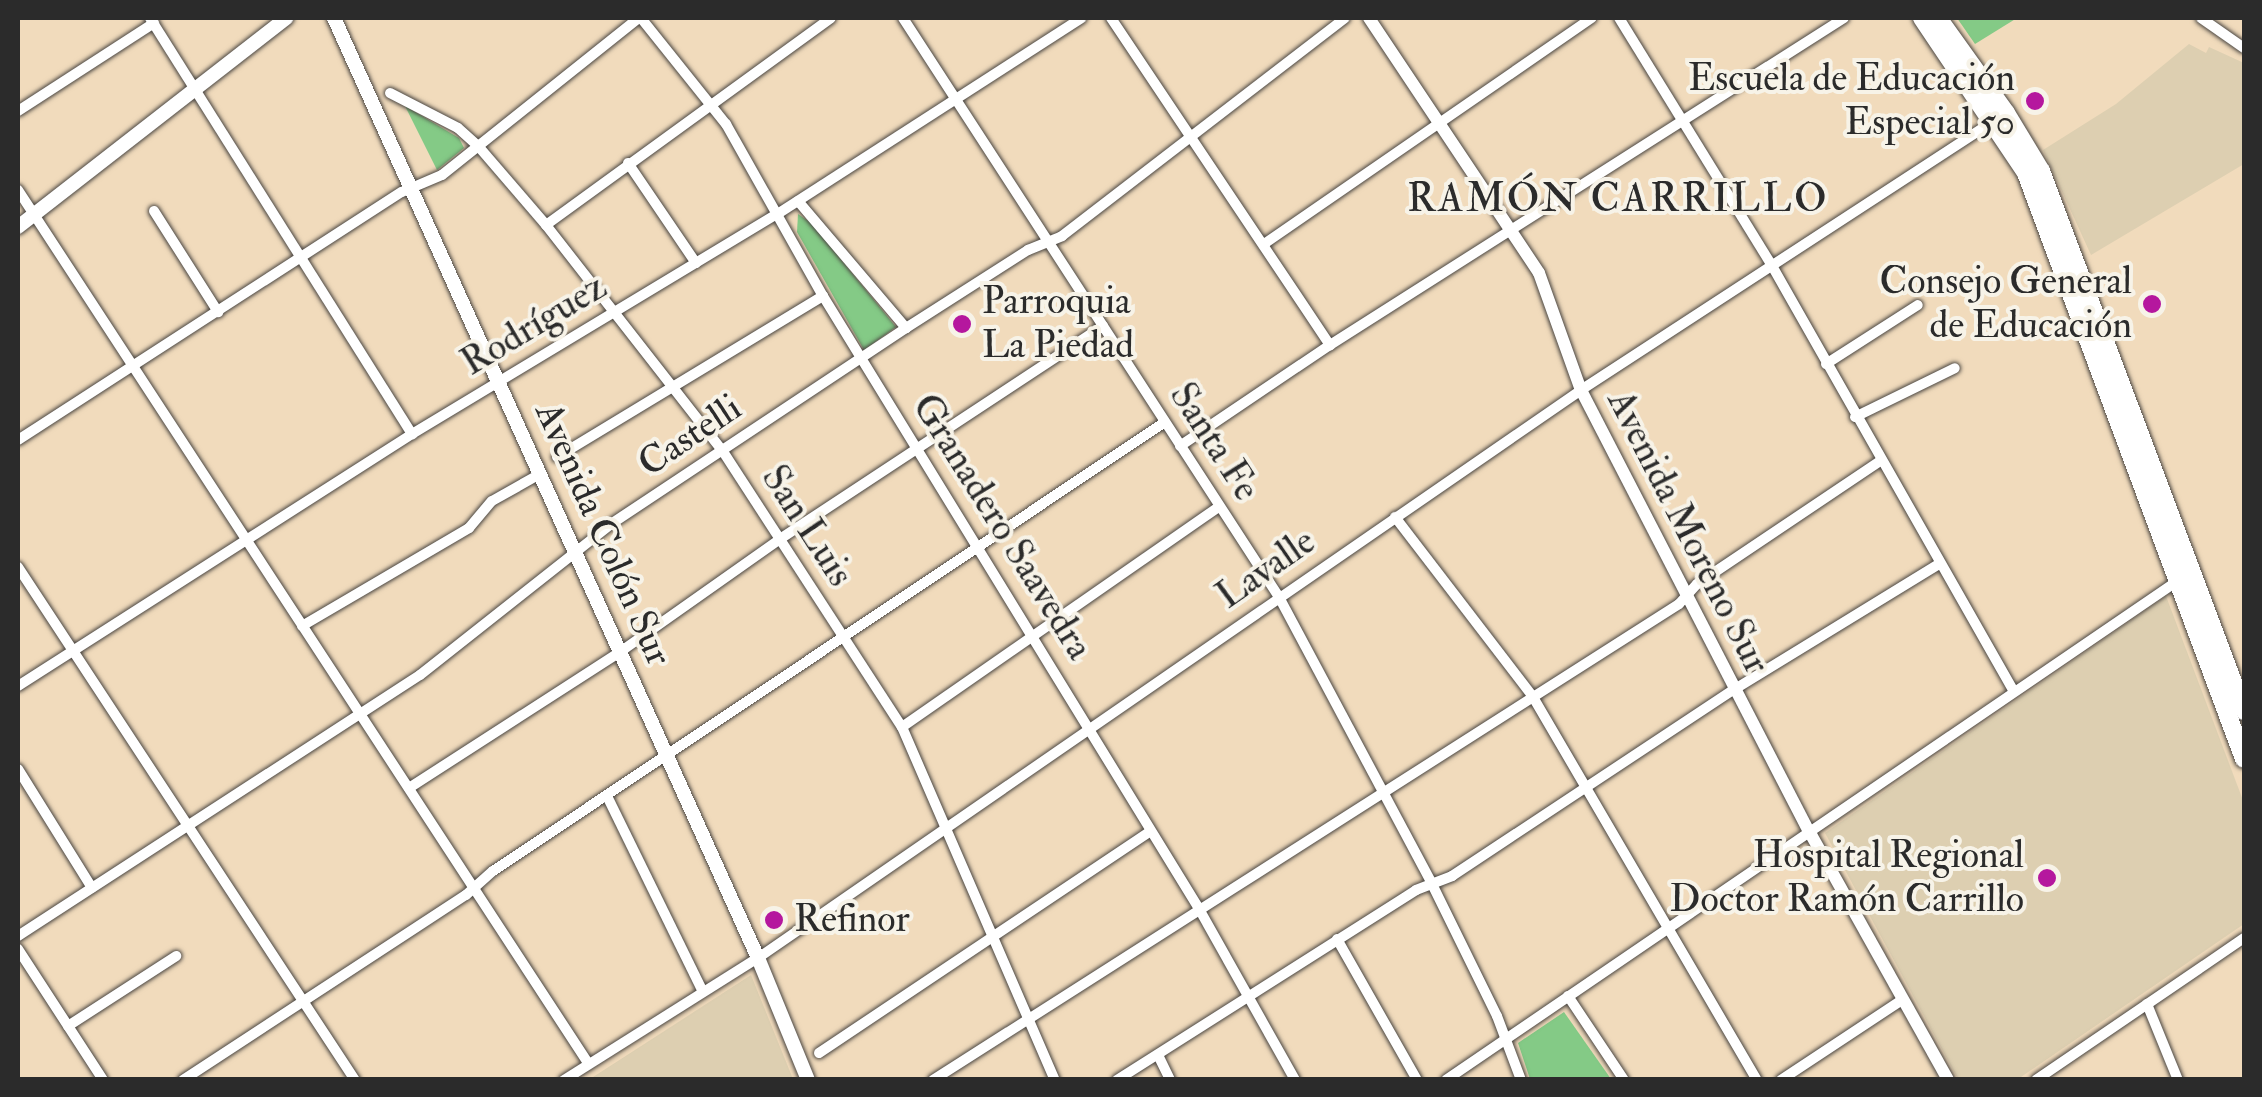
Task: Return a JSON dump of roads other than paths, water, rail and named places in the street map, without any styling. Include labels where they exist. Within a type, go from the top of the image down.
[{"type":"highway","points":[[1922,18],[2042,176],[2186,576],[2244,758]]},
{"type":"highway","points":[[1938,18],[1999,118]]},
{"type":"highway","points":[[2186,576],[2241,691],[2244,711]]},
{"type":"main road","points":[[18,228],[286,18]]},
{"type":"main road","name":"Avenida Colón Sur","points":[[334,18],[758,958],[808,1080]]},
{"type":"street","points":[[18,440],[411,189],[430,182],[640,18]]},
{"type":"street","name":"Granadero Saavedra","points":[[640,18],[710,101],[823,296],[1035,635],[1198,907],[1295,1080]]},
{"type":"street","points":[[546,225],[710,101],[831,18]]},
{"type":"street","name":"Santa Fe","points":[[903,18],[1279,597],[1432,884],[1507,1038],[1521,1080]]},
{"type":"street","name":"Rodríguez","points":[[18,686],[246,538],[778,213],[1082,18]]},
{"type":"street","points":[[1111,18],[1330,345]]},
{"type":"street","name":"Castelli","points":[[18,936],[361,715],[475,635],[575,552],[722,450],[906,328],[1049,242],[1344,18]]},
{"type":"street","name":"Avenida Moreno Sur","points":[[1369,18],[1545,285],[1581,390],[1809,832],[1948,1080]]},
{"type":"street","points":[[1264,244],[1592,18]]},
{"type":"street","points":[[1620,18],[1771,264],[2013,690]]},
{"type":"street","points":[[1180,446],[1680,119],[1844,18]]},
{"type":"street","points":[[2201,18],[2244,48]]},
{"type":"street","points":[[18,111],[152,20],[412,434]]},
{"type":"street","name":"San Luis","points":[[390,94],[458,128],[478,147],[546,225],[722,450],[902,726],[1054,1080]]},
{"type":"street","name":"Lavalle","points":[[564,1080],[758,958],[1581,390],[1999,118]]},
{"type":"street","points":[[628,162],[696,262]]},
{"type":"street","points":[[18,190],[588,1063]]},
{"type":"street","points":[[798,200],[906,328]]},
{"type":"street","points":[[154,211],[218,312]]},
{"type":"street","points":[[557,458],[823,296]]},
{"type":"street","points":[[1826,364],[1918,305]]},
{"type":"street","points":[[410,788],[620,652],[780,540],[1103,326]]},
{"type":"street","points":[[1856,416],[1956,368]]},
{"type":"street","points":[[184,1080],[1164,422]]},
{"type":"street","points":[[932,1080],[1534,696],[1880,461]]},
{"type":"street","points":[[302,626],[469,528],[492,500],[540,474]]},
{"type":"street","points":[[902,726],[1219,507]]},
{"type":"street","points":[[1395,518],[1534,696],[1758,1080]]},
{"type":"street","points":[[1117,1080],[1338,940],[1452,876],[1735,689],[1939,564]]},
{"type":"street","points":[[18,567],[355,1080]]},
{"type":"street","points":[[1446,1080],[2013,690],[2186,576]]},
{"type":"street","points":[[18,769],[92,888]]},
{"type":"street","points":[[608,796],[703,992]]},
{"type":"street","points":[[819,1052],[1151,831]]},
{"type":"street","points":[[2036,1080],[2244,938]]},
{"type":"street","points":[[1338,940],[1417,1080]]},
{"type":"street","points":[[18,949],[103,1080]]},
{"type":"street","points":[[68,1026],[176,956]]},
{"type":"street","points":[[1568,996],[1624,1080]]},
{"type":"street","points":[[1781,1080],[1902,1000]]},
{"type":"street","points":[[2147,1004],[2178,1080]]},
{"type":"street","points":[[1158,1055],[1170,1080]]},
{"type":"place","name":"Escuela de Educación Especial 50","points":[[2035,101]]},
{"type":"place","name":"Consejo General de Educación","points":[[2152,304]]},
{"type":"place","name":"Parroquia La Piedad","points":[[962,324]]},
{"type":"place","name":"Hospital Regional Doctor Ramón Carrillo","points":[[2047,878]]},
{"type":"place","name":"Refinor","points":[[774,920]]},
{"type":"district","name":"RAMÓN CARRILLO","points":[[1618,199]]}]
